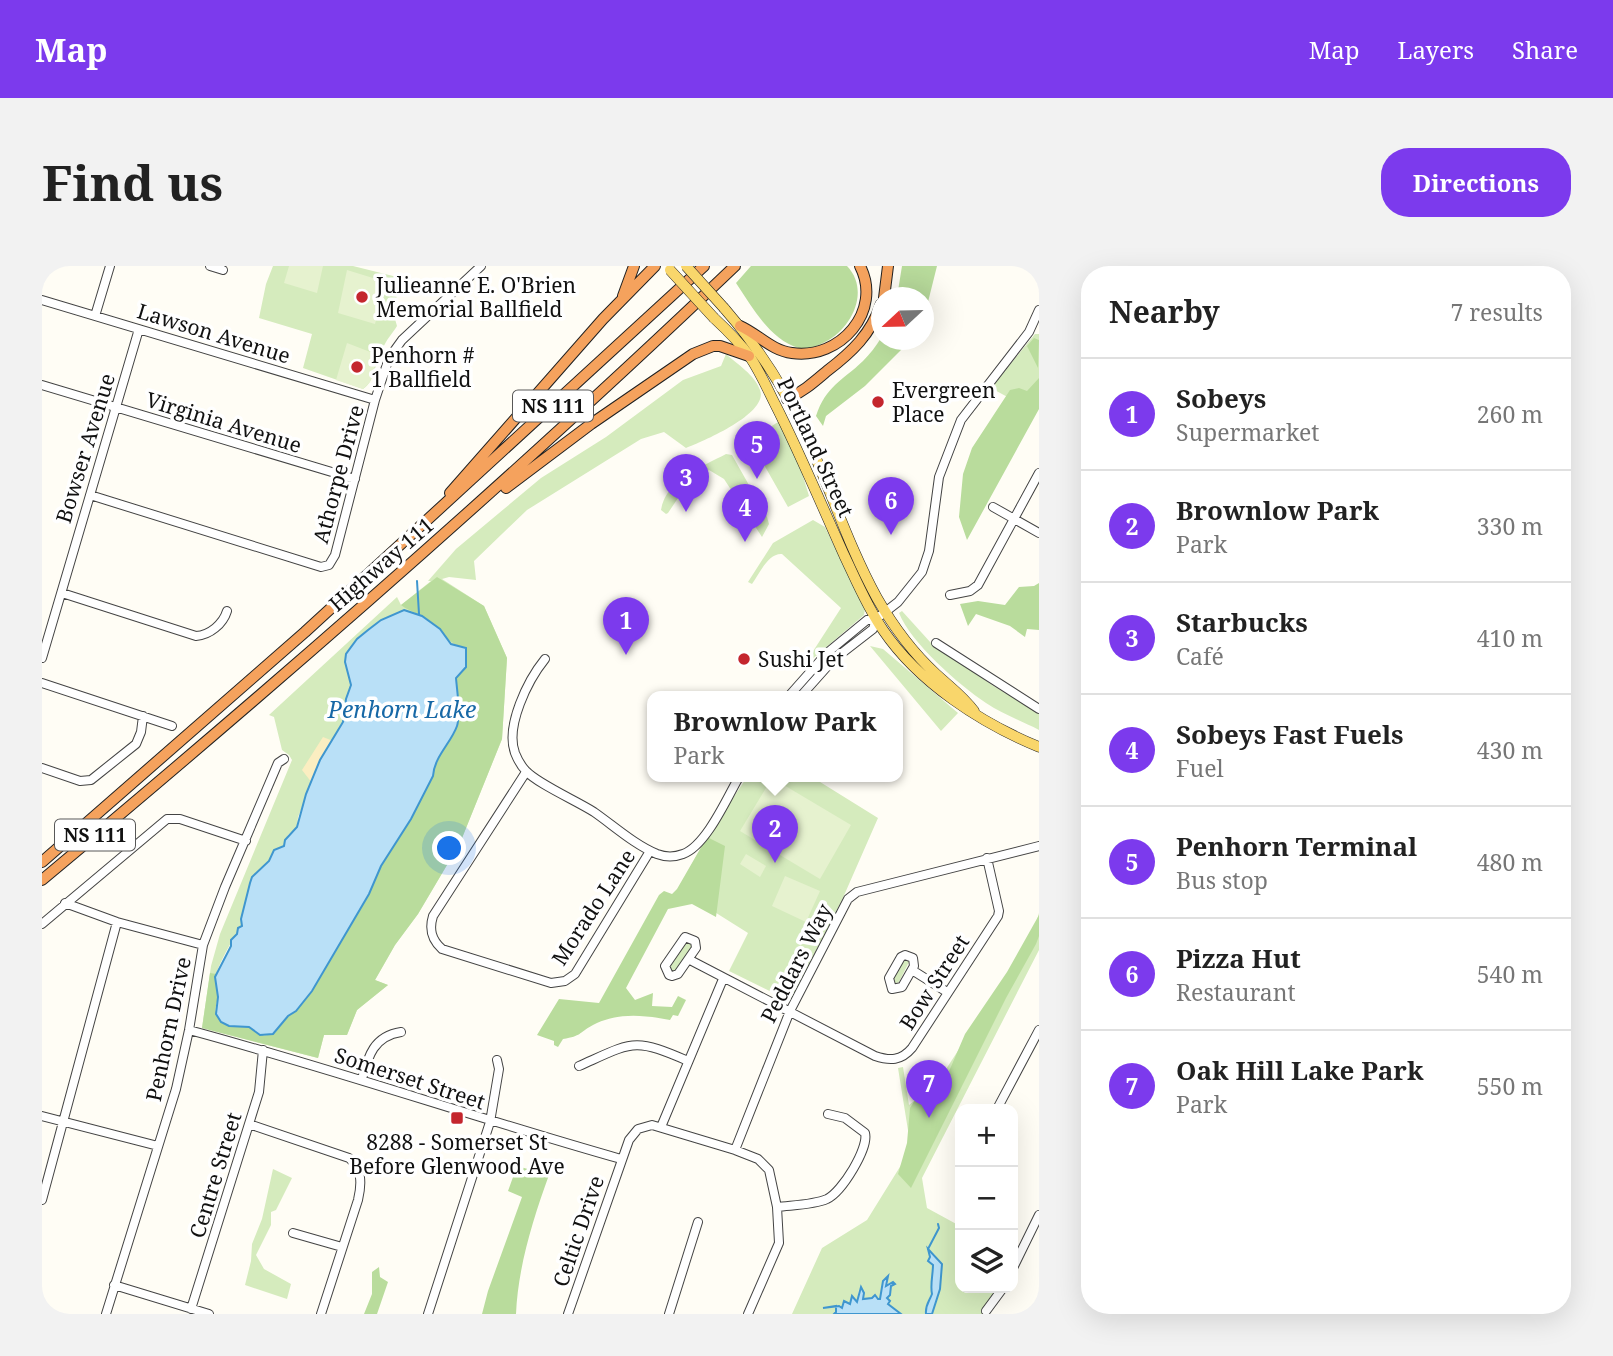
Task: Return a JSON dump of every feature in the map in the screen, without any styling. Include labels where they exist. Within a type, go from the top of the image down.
[{"type":"highway","points":[[620,302],[634,266]]},
{"type":"highway","points":[[400,546],[655,266]]},
{"type":"highway","name":"Highway 111","points":[[42,862],[400,546],[704,266]]},
{"type":"highway","name":"Highway 111","points":[[42,880],[173,771],[456,525],[736,266]]},
{"type":"highway","points":[[702,298],[745,266]]},
{"type":"highway","points":[[740,326],[791,353],[810,354],[834,345],[859,324],[863,315],[867,291],[865,275],[860,266]]},
{"type":"highway","points":[[885,287],[888,266]]},
{"type":"highway","points":[[787,399],[802,393],[861,342],[871,326]]},
{"type":"highway","points":[[456,525],[591,424],[693,354],[713,346],[731,348],[749,356]]},
{"type":"main road","name":"Portland Street","points":[[686,266],[761,352],[808,439],[880,616]]},
{"type":"main road","name":"Portland Street","points":[[668,268],[749,356],[792,434],[821,505],[880,616],[974,711],[1020,739],[1039,747]]},
{"type":"main road","points":[[776,405],[787,399]]},
{"type":"street","points":[[95,316],[110,266]]},
{"type":"street","points":[[210,266],[223,270]]},
{"type":"street","name":"Athorpe Drive","points":[[90,495],[321,567],[329,565],[334,560],[375,400],[389,358],[395,348],[481,266]]},
{"type":"street","name":"Lawson Avenue","points":[[42,300],[375,400]]},
{"type":"street","points":[[805,691],[833,660],[873,629],[880,616],[906,594],[922,572],[929,551],[941,470],[961,420],[1023,341],[1039,310]]},
{"type":"street","name":"Bowser Avenue","points":[[42,658],[139,329]]},
{"type":"street","name":"Virginia Avenue","points":[[42,385],[355,479]]},
{"type":"street","points":[[950,594],[970,590],[978,585],[1039,473]]},
{"type":"street","points":[[993,507],[1039,533]]},
{"type":"street","points":[[62,593],[196,636],[212,631],[225,618],[227,611]]},
{"type":"street","points":[[793,691],[827,653],[867,620],[880,616]]},
{"type":"street","points":[[936,643],[1039,709]]},
{"type":"street","points":[[545,659],[537,668],[513,724],[512,743],[526,772],[594,812],[650,850],[671,857],[695,848],[735,782]]},
{"type":"street","points":[[42,683],[172,726]]},
{"type":"street","points":[[42,768],[79,780],[91,780],[136,744],[144,716]]},
{"type":"street","name":"Penhorn Drive","points":[[106,1314],[176,1089],[203,945],[278,763],[284,759]]},
{"type":"street","name":"Morado Lane","points":[[526,772],[433,916],[430,929],[433,939],[442,948],[551,983],[565,981],[575,974],[650,850]]},
{"type":"street","points":[[42,924],[167,819],[180,819],[246,841]]},
{"type":"street","name":"Peddars Way","points":[[735,1150],[790,1011],[848,899],[857,892],[1039,846]]},
{"type":"street","name":"Bow Street","points":[[690,960],[875,1056],[898,1059],[907,1054],[998,916],[987,858]]},
{"type":"street","points":[[65,903],[117,922],[203,945]]},
{"type":"street","points":[[42,1200],[117,922]]},
{"type":"street","points":[[685,937],[692,938],[696,943],[690,960],[676,976],[669,975],[665,966],[685,937]]},
{"type":"street","points":[[912,970],[947,992]]},
{"type":"street","points":[[723,979],[661,1128],[735,1150],[758,1159],[769,1170],[777,1207],[779,1243],[748,1314]]},
{"type":"street","name":"Somerset Street","points":[[189,1030],[362,1079],[490,1122],[621,1159]]},
{"type":"street","points":[[1000,1104],[1039,1030]]},
{"type":"street","points":[[362,1079],[375,1044],[387,1036],[401,1032]]},
{"type":"street","points":[[579,1066],[631,1045],[649,1046],[688,1061]]},
{"type":"street","name":"Centre Street","points":[[191,1309],[259,1092],[263,1050]]},
{"type":"street","points":[[428,1314],[490,1122],[499,1069],[498,1060]]},
{"type":"street","points":[[777,1207],[829,1198],[839,1189],[861,1155],[866,1145],[865,1133],[845,1118],[828,1114]]},
{"type":"street","points":[[42,1116],[158,1146]]},
{"type":"street","points":[[249,1124],[340,1154],[355,1164],[360,1177],[360,1191],[321,1314]]},
{"type":"street","name":"Celtic Drive","points":[[568,1314],[632,1133],[644,1126],[661,1128]]},
{"type":"street","points":[[1018,1258],[1039,1215]]},
{"type":"street","points":[[669,1314],[698,1222]]},
{"type":"street","points":[[293,1233],[342,1247]]},
{"type":"street","points":[[114,1285],[209,1314]]},
{"type":"street","points":[[986,1311],[999,1293]]},
{"type":"green space","points":[[273,266],[353,266],[401,278],[393,312],[397,326],[384,346],[367,386],[363,389],[303,368],[312,334],[259,318]]},
{"type":"green space","points":[[289,266],[323,266],[317,293],[284,283]]},
{"type":"green space","points":[[751,266],[847,266],[857,287],[855,308],[850,319],[834,336],[816,346],[799,348],[789,344],[763,322],[736,283]]},
{"type":"green space","points":[[902,266],[937,266],[932,287],[899,287]]},
{"type":"green space","name":"Julieanne E. O'Brien Memorial Ballfield","points":[[347,270],[386,282],[375,324],[338,313]]},
{"type":"green space","points":[[1035,334],[1039,334],[1039,405],[1033,411],[991,388]]},
{"type":"green space","points":[[1034,338],[1039,340],[1038,368],[1027,346]]},
{"type":"green space","name":"Penhorn # 1 Ballfield","points":[[347,343],[378,355],[370,382],[363,389],[336,380]]},
{"type":"green space","points":[[873,350],[901,350],[865,386],[826,416],[823,426],[816,416],[825,398],[835,385]]},
{"type":"green space","points":[[726,354],[758,385],[760,399],[745,417],[720,433],[686,448],[664,432],[641,439],[527,510],[474,561],[476,580],[449,577],[442,579],[484,606],[507,658],[502,739],[460,843],[375,980],[388,985],[357,1010],[347,1035],[324,1035],[318,1058],[202,1028],[211,966],[220,934],[292,760],[282,750],[274,717],[269,715],[397,597],[401,605],[431,581],[428,581],[456,549],[541,478],[606,437],[683,380],[721,366]],"holes":[[[404,610],[215,1008],[216,974],[238,928],[242,926],[241,919],[253,877],[276,850],[284,846],[288,835],[297,827],[298,817],[312,783],[343,722],[351,685],[345,662],[346,654],[357,639],[381,620]]]},
{"type":"green space","points":[[1039,378],[1039,409],[967,540],[959,517],[963,474],[972,448],[1010,390],[1019,388],[1027,391]]},
{"type":"green space","points":[[778,422],[796,453],[809,496],[788,507],[750,440]]},
{"type":"green space","points":[[726,454],[732,455],[767,517],[769,524],[762,537],[724,479],[709,470],[705,474],[694,474],[668,513],[661,510],[664,499],[677,482]]},
{"type":"green space","points":[[813,520],[825,527],[865,609],[864,615],[810,661],[808,659],[841,608],[782,554],[768,560],[752,584],[748,582],[773,543]]},
{"type":"green space","points":[[437,577],[484,606],[507,658],[502,739],[460,843],[375,980],[388,985],[357,1010],[347,1035],[324,1035],[318,1058],[202,1028],[210,973],[216,974],[218,997],[215,1010],[219,1019],[232,1027],[249,1027],[264,1036],[275,1033],[307,998],[369,894],[381,866],[411,819],[458,721],[456,678],[466,666],[465,647],[455,644],[430,621],[401,605]]},
{"type":"green space","points":[[1039,583],[1039,630],[1027,629],[1025,637],[1010,626],[976,614],[968,626],[960,604],[978,601],[1005,605],[1019,587]]},
{"type":"green space","points":[[902,611],[931,643],[995,687],[1039,713],[1039,730],[992,707],[950,675],[905,625],[899,613]]},
{"type":"green space","points":[[870,646],[883,649],[958,713],[941,731]]},
{"type":"green space","points":[[744,782],[820,782],[878,818],[842,900],[790,1001],[729,971],[748,933],[678,889],[707,837]]},
{"type":"green space","points":[[770,782],[779,782],[851,825],[820,879],[740,831]]},
{"type":"green space","points":[[707,837],[725,846],[716,917],[692,904],[668,909],[626,988],[635,1000],[653,993],[652,1006],[672,1007],[678,996],[686,1000],[678,1016],[673,1015],[670,1020],[641,1016],[612,1018],[563,1039],[558,1047],[554,1045],[554,1041],[537,1035],[559,999],[599,1003],[659,895],[664,891],[672,894],[677,889]]},
{"type":"green space","points":[[746,854],[766,866],[760,877],[740,864]]},
{"type":"green space","points":[[785,876],[820,891],[806,922],[772,906]]},
{"type":"green space","points":[[1039,913],[1039,950],[960,1104],[955,1104],[955,1114],[922,1178],[927,1208],[955,1223],[955,1293],[994,1293],[983,1314],[932,1314],[940,1289],[942,1264],[928,1250],[928,1261],[933,1264],[933,1278],[932,1295],[926,1314],[901,1314],[889,1307],[887,1298],[890,1295],[888,1276],[883,1281],[881,1299],[875,1295],[862,1299],[864,1295],[859,1289],[858,1301],[851,1302],[850,1305],[843,1303],[842,1308],[836,1308],[835,1314],[792,1314],[822,1248],[867,1220],[911,1149],[898,1068],[903,1067],[909,1105],[937,1083],[1032,937]]},
{"type":"green space","points":[[1039,915],[1039,936],[1036,944],[911,1188],[898,1174],[907,1143],[910,1108],[917,1097],[941,1084],[965,1034],[1007,972]]},
{"type":"green space","points":[[686,942],[691,943],[692,947],[678,971],[673,972],[670,967]]},
{"type":"green space","points":[[903,957],[910,960],[899,982],[893,984],[892,977]]},
{"type":"green space","points":[[517,1166],[549,1175],[527,1243],[516,1314],[482,1314],[522,1197],[508,1191]]},
{"type":"green space","points":[[273,1169],[292,1178],[276,1210],[271,1212],[271,1225],[256,1255],[264,1269],[291,1284],[287,1299],[245,1285],[252,1244],[262,1219]]},
{"type":"green space","points":[[379,1267],[380,1277],[388,1282],[377,1314],[364,1314],[372,1294],[372,1272]]},
{"type":"sand","points":[[323,737],[333,741],[320,760],[312,783],[302,770]]},
{"type":"water","name":"Penhorn Lake","points":[[404,610],[422,616],[440,629],[451,644],[466,648],[466,667],[456,678],[459,709],[457,726],[436,763],[433,776],[411,819],[381,866],[369,894],[312,991],[273,1034],[260,1035],[249,1027],[229,1026],[221,1022],[216,1014],[218,997],[215,977],[231,946],[231,940],[242,926],[241,919],[252,877],[269,861],[274,850],[284,846],[285,840],[297,827],[306,794],[320,760],[343,722],[351,685],[345,662],[346,654],[357,639],[381,620]]},
{"type":"water","points":[[928,1249],[942,1264],[940,1289],[932,1314],[926,1314],[932,1294],[933,1265],[928,1261]]},
{"type":"water","points":[[888,1276],[886,1286],[893,1282],[895,1284],[891,1286],[888,1304],[901,1314],[834,1314],[836,1306],[842,1308],[844,1301],[850,1304],[852,1296],[857,1302],[861,1287],[863,1299],[875,1295],[880,1299],[883,1281]]},
{"type":"waterway","points":[[417,581],[419,614]]},
{"type":"waterway","points":[[928,1249],[939,1228],[938,1224]]},
{"type":"place","name":"Julieanne E. O'Brien Memorial Ballfield","points":[[362,297]]},
{"type":"place","name":"Penhorn # 1 Ballfield","points":[[357,367]]},
{"type":"place","name":"Evergreen Place","points":[[878,402]]},
{"type":"place","name":"Penhorn Terminal","points":[[757,479]]},
{"type":"place","name":"Starbucks","points":[[686,512]]},
{"type":"place","name":"Pizza Hut","points":[[891,535]]},
{"type":"place","name":"Sobeys Fast Fuels","points":[[745,542]]},
{"type":"place","name":"Sobeys","points":[[626,655]]},
{"type":"place","name":"Sushi Jet","points":[[744,659]]},
{"type":"place","name":"Brownlow Park","points":[[775,863]]},
{"type":"place","name":"8288 - Somerset St Before Glenwood Ave","points":[[457,1118]]},
{"type":"place","name":"Oak Hill Lake Park","points":[[929,1118]]}]
